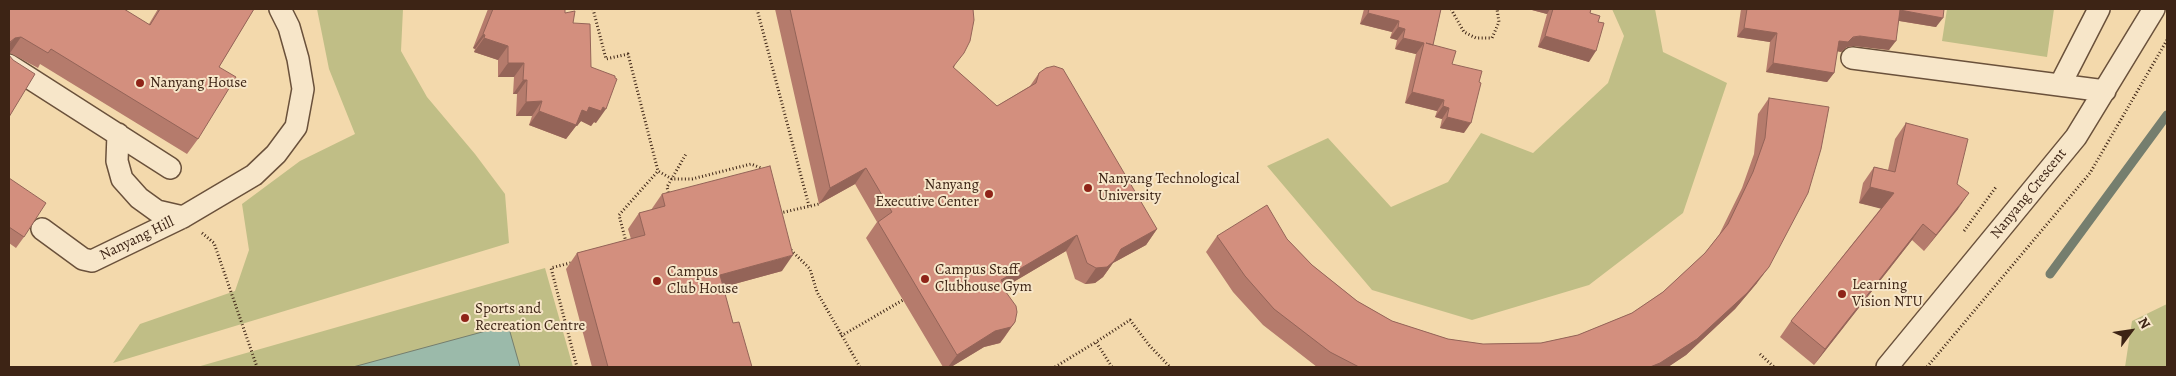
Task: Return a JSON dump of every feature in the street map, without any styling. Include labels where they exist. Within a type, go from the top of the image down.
[{"type":"street","name":"Nanyang Hill","points":[[42,229],[83,259],[92,261],[182,217],[254,174],[276,154],[296,128],[303,89],[298,60],[289,28],[280,9]]},
{"type":"street","points":[[2060,85],[2099,9]]},
{"type":"street","name":"Nanyang Crescent","points":[[1887,367],[2076,137],[2154,9]]},
{"type":"street","points":[[1852,58],[2105,91]]},
{"type":"street","points":[[9,65],[170,168]]},
{"type":"street","name":"Nanyang Hill","points":[[118,134],[116,161],[122,179],[139,198],[157,211],[182,217]]},
{"type":"path","points":[[593,9],[606,59],[628,54],[658,171],[672,179],[692,179],[751,164],[762,168],[768,176]]},
{"type":"path","points":[[757,9],[808,206]]},
{"type":"path","points":[[1451,9],[1464,32],[1476,38],[1492,38],[1499,22],[1497,9]]},
{"type":"path","points":[[1927,367],[2090,173],[2167,40]]},
{"type":"path","points":[[671,205],[667,188],[686,154]]},
{"type":"path","points":[[627,249],[619,215],[658,171]]},
{"type":"path","points":[[773,215],[819,204]]},
{"type":"path","points":[[778,213],[782,223]]},
{"type":"path","points":[[182,217],[214,243],[257,367]]},
{"type":"path","points":[[788,242],[791,251],[810,269],[817,292],[860,367]]},
{"type":"path","points":[[578,367],[551,268],[580,260]]},
{"type":"path","points":[[841,336],[903,300]]},
{"type":"path","points":[[1055,367],[1130,320],[1170,367]]},
{"type":"path","points":[[1096,342],[1112,367]]},
{"type":"path","points":[[1760,354],[1774,367]]},
{"type":"shaded area","points":[[317,9],[403,9],[401,51],[427,97],[475,154],[505,194],[509,243],[113,363],[140,324],[235,291],[249,250],[242,204],[300,161],[355,134],[329,69]]},
{"type":"shaded area","points":[[1612,9],[1655,9],[1663,52],[1727,83],[1683,213],[1589,285],[1472,320],[1372,290],[1267,166],[1328,138],[1391,207],[1448,182],[1481,133],[1533,153],[1608,83],[1624,36]]},
{"type":"shaded area","points":[[1947,9],[2054,9],[2047,57],[1942,41]]},
{"type":"shaded area","name":"Sports and Recreation Centre","points":[[545,268],[573,367],[197,367]]},
{"type":"shaded area","points":[[2167,304],[2167,367],[2125,367],[2132,321]]},
{"type":"shaded area","points":[[508,325],[520,367],[353,367]]},
{"type":"building","name":"Nanyang House","points":[[9,9],[124,9],[150,25],[160,9],[254,9],[219,67],[236,77],[198,139],[51,49],[48,53],[21,37],[15,38],[9,45]]},
{"type":"building","points":[[493,9],[565,9],[565,13],[575,11],[573,23],[590,24],[591,67],[615,76],[617,79],[606,109],[603,107],[601,111],[589,107],[587,112],[582,110],[576,125],[539,111],[542,101],[526,102],[527,80],[523,80],[524,63],[508,63],[508,46],[484,38],[485,35],[483,34]]},
{"type":"building","name":"Nanyang Executive Center","points":[[790,9],[973,9],[974,20],[970,41],[964,53],[953,67],[997,106],[1036,83],[1039,73],[1046,68],[1054,66],[1063,69],[1157,229],[1121,249],[1114,261],[1107,267],[1096,268],[1087,263],[1077,235],[1001,280],[1005,287],[1003,288],[1016,306],[1015,322],[1011,327],[995,331],[957,355],[878,222],[892,212],[866,168],[830,188]]},
{"type":"building","points":[[1369,9],[1441,9],[1433,45],[1456,51],[1452,64],[1482,71],[1479,82],[1481,83],[1471,123],[1447,117],[1449,108],[1443,106],[1444,100],[1412,92],[1424,43],[1403,38],[1405,29],[1398,27],[1399,21],[1368,13]]},
{"type":"building","points":[[1553,9],[1591,9],[1590,13],[1600,16],[1598,22],[1604,23],[1596,51],[1545,36]]},
{"type":"building","points":[[1747,9],[1944,9],[1943,18],[1900,10],[1896,41],[1860,36],[1853,37],[1848,42],[1839,41],[1834,73],[1773,63],[1777,33],[1744,28]]},
{"type":"building","points":[[9,55],[13,60],[35,74],[9,117]]},
{"type":"building","points":[[1769,98],[1829,107],[1821,149],[1808,193],[1769,267],[1747,293],[1697,339],[1660,363],[1650,367],[1359,367],[1330,352],[1274,309],[1245,276],[1217,236],[1267,205],[1287,239],[1312,265],[1357,301],[1392,321],[1448,339],[1483,344],[1541,343],[1578,335],[1632,313],[1663,292],[1705,253],[1728,224],[1753,172],[1765,138]]},
{"type":"building","name":"Learning Vision NTU","points":[[1906,123],[1968,139],[1957,184],[1969,193],[1936,235],[1923,224],[1825,349],[1791,321],[1894,193],[1870,187],[1874,167],[1895,172]]},
{"type":"building","name":"Campus Club House","points":[[770,166],[793,255],[720,275],[733,323],[739,322],[752,367],[608,367],[577,253],[645,235],[639,213],[665,206],[662,194]]},
{"type":"building","points":[[9,178],[46,203],[24,237],[9,227]]},
{"type":"waterway","points":[[2050,274],[2167,115]]},
{"type":"place","name":"Nanyang House","points":[[140,83]]},
{"type":"place","name":"Nanyang Technological University","points":[[1088,188]]},
{"type":"place","name":"Nanyang Executive Center","points":[[989,194]]},
{"type":"place","name":"Campus Staff Clubhouse Gym","points":[[925,279]]},
{"type":"place","name":"Campus Club House","points":[[657,281]]},
{"type":"place","name":"Learning Vision NTU","points":[[1842,294]]},
{"type":"place","name":"Sports and Recreation Centre","points":[[465,318]]}]
